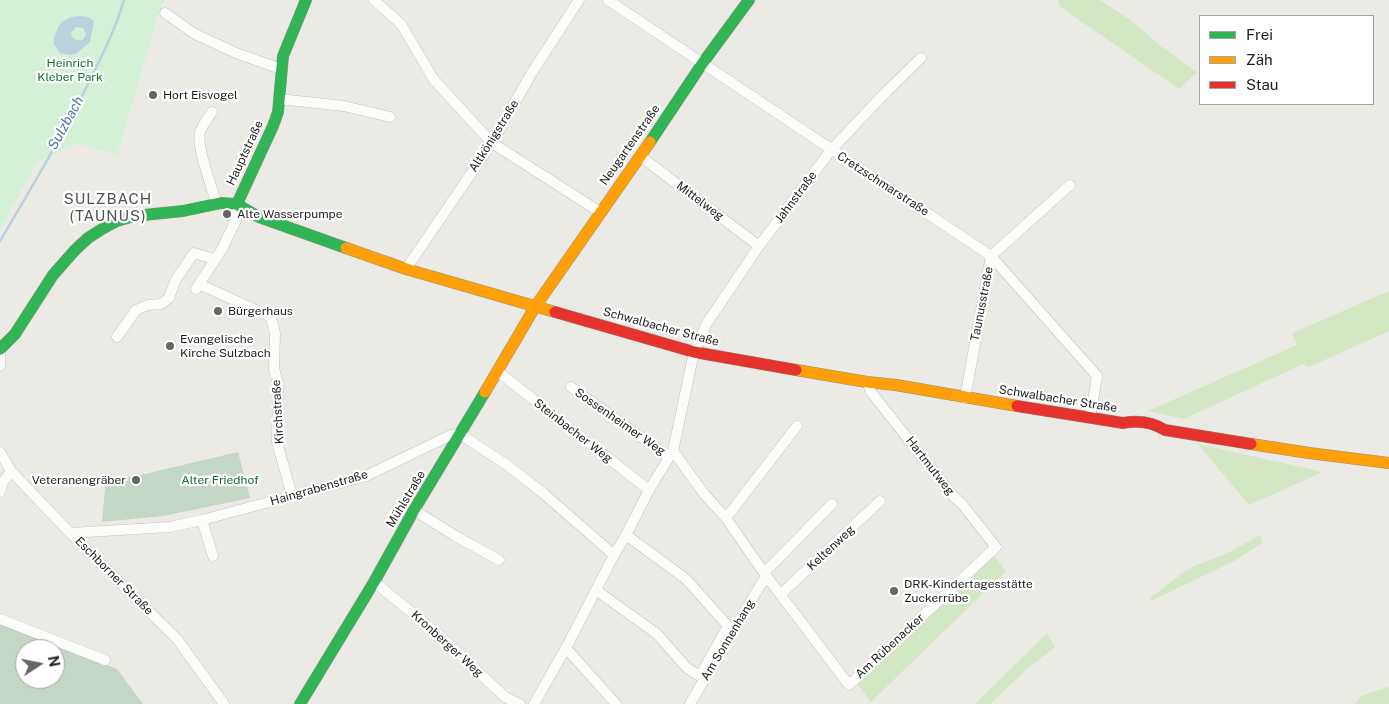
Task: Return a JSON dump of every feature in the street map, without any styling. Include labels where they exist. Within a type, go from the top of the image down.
[{"type":"street","name":"Hauptstraße","points":[[0,349],[14,336],[49,280],[60,266],[82,242],[93,234],[109,225],[134,216],[180,211],[217,204],[237,204],[270,135],[278,112],[281,69],[287,47],[306,0]]},
{"type":"street","points":[[374,0],[401,24],[434,80],[492,143],[600,212]]},
{"type":"street","name":"Altkönigstraße","points":[[406,269],[492,143],[531,74],[579,0]]},
{"type":"street","name":"Cretzschmarstraße","points":[[608,0],[991,256],[1097,376],[1090,418]]},
{"type":"street","name":"Neugartenstraße","points":[[535,307],[702,64],[750,0]]},
{"type":"street","points":[[165,13],[195,34],[236,53],[281,69]]},
{"type":"street","name":"Jahnstraße","points":[[694,352],[706,323],[759,246],[831,150],[886,92],[922,58]]},
{"type":"street","points":[[279,99],[344,106],[390,117]]},
{"type":"street","points":[[212,112],[200,132],[199,140],[217,204]]},
{"type":"street","name":"Mittelweg","points":[[640,156],[759,246]]},
{"type":"street","name":"Taunusstraße","points":[[965,398],[991,256],[1070,185]]},
{"type":"street","points":[[117,337],[136,310],[148,305],[161,304],[168,298],[175,282],[194,253],[214,259],[222,250],[236,220],[237,204]]},
{"type":"street","name":"Schwalbacher Straße","points":[[237,204],[259,217],[406,269],[694,352],[1080,417],[1123,423],[1134,421],[1155,424],[1170,430],[1389,463]]},
{"type":"street","name":"Kirchstraße","points":[[214,259],[197,286],[271,317],[275,333],[273,355],[278,385],[278,442],[292,496]]},
{"type":"street","name":"Mühlstraße","points":[[300,704],[374,582],[414,510],[535,307]]},
{"type":"street","name":"Sossenheimer Weg","points":[[534,704],[566,648],[649,490],[671,454],[694,352]]},
{"type":"street","points":[[0,355],[0,366]]},
{"type":"street","name":"Steinbacher Weg","points":[[497,371],[649,490]]},
{"type":"street","name":"Hartmutweg","points":[[867,382],[871,392],[892,419],[996,547]]},
{"type":"street","name":"Sossenheimer Weg","points":[[571,387],[671,454]]},
{"type":"street","points":[[726,518],[797,426]]},
{"type":"street","points":[[460,434],[506,465],[543,494],[614,555]]},
{"type":"street","name":"Haingrabenstraße","points":[[70,533],[170,527],[202,520],[366,476],[451,435],[460,434]]},
{"type":"street","name":"Eschborner Straße","points":[[0,452],[11,471],[70,533],[177,639],[224,704]]},
{"type":"street","points":[[671,454],[726,518],[781,594]]},
{"type":"street","points":[[0,492],[3,482],[11,471]]},
{"type":"street","name":"Keltenweg","points":[[781,594],[880,501]]},
{"type":"street","points":[[765,574],[832,504]]},
{"type":"street","points":[[414,510],[499,560]]},
{"type":"street","points":[[202,520],[213,556]]},
{"type":"street","points":[[596,590],[657,634],[687,668],[700,676],[728,626],[686,578],[626,535]]},
{"type":"street","name":"Am Rübenacker","points":[[781,594],[849,684],[996,547]]},
{"type":"street","name":"Am Sonnenhang","points":[[690,704],[765,574]]},
{"type":"street","name":"Kronberger Weg","points":[[374,582],[437,633],[506,697],[520,704]]},
{"type":"street","points":[[0,619],[105,660]]},
{"type":"street","points":[[566,648],[616,704]]},
{"type":"green space","name":"Heinrich Kleber Park","points":[[0,0],[165,0],[159,11],[117,155],[78,143],[37,162],[0,229]]},
{"type":"green space","points":[[1059,0],[1100,0],[1129,19],[1159,45],[1197,72],[1179,89],[1059,6]]},
{"type":"green space","points":[[1389,291],[1389,331],[1309,367],[1303,364],[1184,419],[1148,411],[1297,345],[1292,333]]},
{"type":"green space","points":[[1198,444],[1323,472],[1249,505]]},
{"type":"green space","name":"Alter Friedhof","points":[[238,452],[250,498],[163,516],[102,522],[106,478],[132,477]]},
{"type":"green space","points":[[1260,535],[1262,543],[1236,560],[1151,601],[1150,598],[1184,572],[1196,565],[1224,555]]},
{"type":"green space","points":[[993,554],[1006,571],[871,702],[857,684]]},
{"type":"green space","points":[[0,624],[39,639],[15,639],[15,689],[65,689],[65,649],[117,669],[143,704],[0,704]]},
{"type":"green space","points":[[1047,633],[1055,647],[1028,668],[990,704],[975,704]]},
{"type":"green space","points":[[1389,687],[1389,704],[1355,704],[1361,696]]},
{"type":"water","points":[[71,17],[88,17],[94,21],[90,42],[76,54],[69,55],[60,53],[54,44],[54,38],[58,27],[63,21]],"holes":[[[76,27],[83,28],[86,34],[83,40],[77,40],[72,37],[71,33]]]},
{"type":"waterway","name":"Sulzbach","points":[[0,241],[81,98],[110,38],[124,0]]},
{"type":"traffic: fast","points":[[237,204],[278,112],[283,56],[306,0]]},
{"type":"traffic: fast","points":[[650,142],[702,64],[749,0]]},
{"type":"traffic: fast","points":[[0,349],[15,334],[53,275],[75,250],[102,229],[117,221],[134,216],[183,211],[221,203],[236,204],[259,217],[346,248]]},
{"type":"traffic: fast","points":[[300,704],[485,392]]},
{"type":"traffic: slow","points":[[485,392],[535,307],[650,142]]},
{"type":"traffic: slow","points":[[346,248],[406,269],[555,312]]},
{"type":"traffic: slow","points":[[796,370],[1017,406]]},
{"type":"traffic: slow","points":[[1251,444],[1389,463]]},
{"type":"traffic: jam","points":[[555,312],[694,352],[796,370]]},
{"type":"traffic: jam","points":[[1017,406],[1123,423],[1145,422],[1165,430],[1251,444]]},
{"type":"place","name":"Hort Eisvogel","points":[[153,95]]},
{"type":"place","name":"Alte Wasserpumpe","points":[[227,214]]},
{"type":"place","name":"Bürgerhaus","points":[[218,311]]},
{"type":"place","name":"Evangelische Kirche Sulzbach","points":[[170,346]]},
{"type":"place","name":"Veteranengräber","points":[[136,480]]},
{"type":"place","name":"DRK-Kindertagesstätte Zuckerrübe","points":[[894,591]]},
{"type":"district","name":"SULZBACH (TAUNUS)","points":[[108,208]]}]
